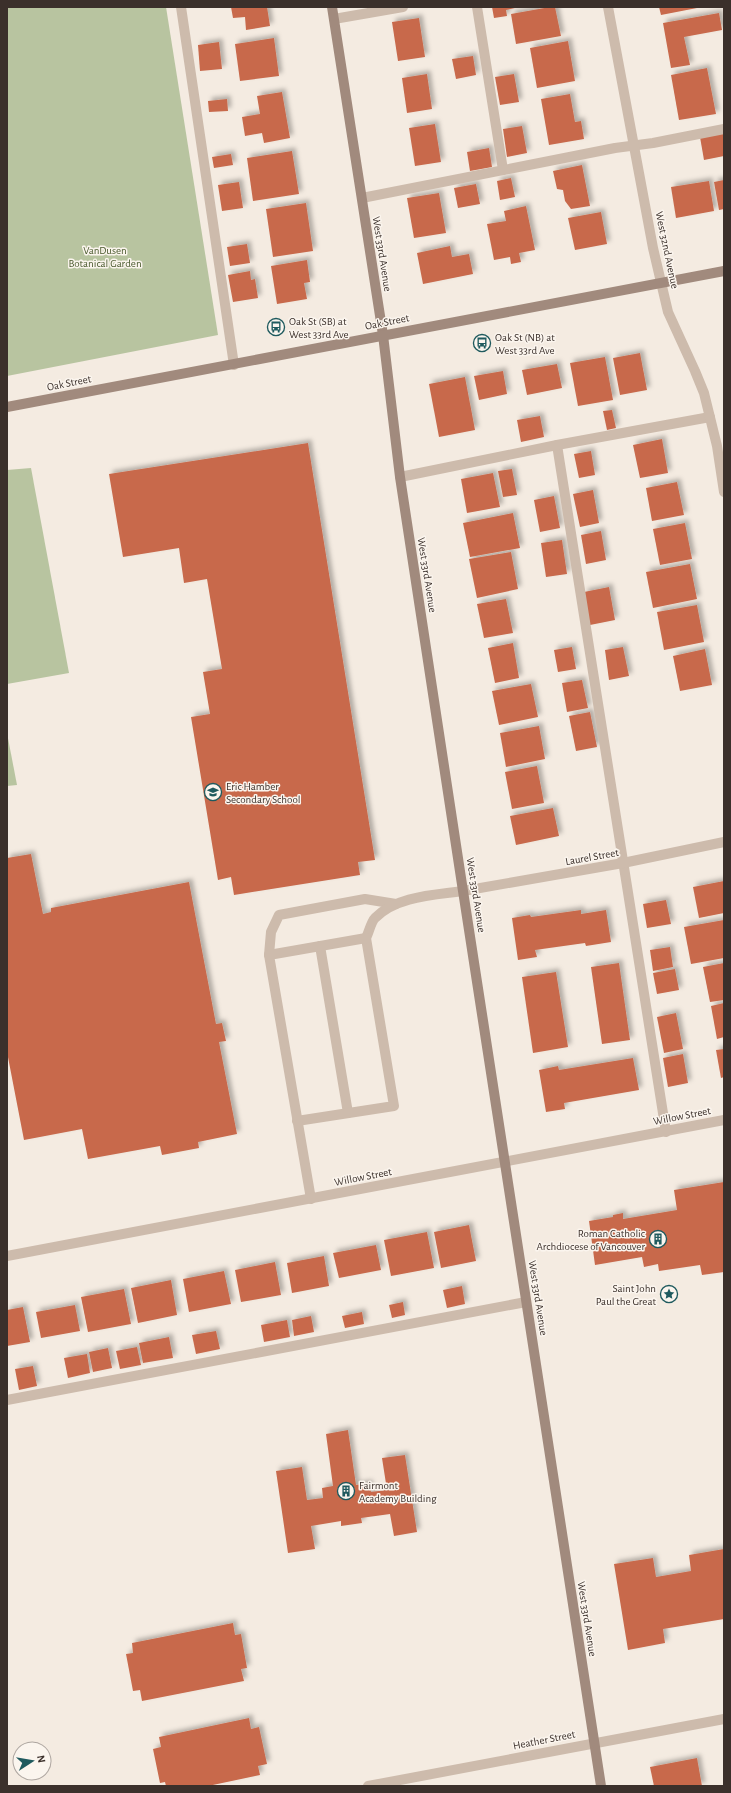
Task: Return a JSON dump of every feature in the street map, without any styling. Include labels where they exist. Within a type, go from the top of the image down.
[{"type":"street","points":[[181,7],[234,365]]},
{"type":"street","name":"West 33rd Avenue","points":[[332,7],[383,335],[400,477],[504,1163],[601,1786]]},
{"type":"street","points":[[334,20],[403,7]]},
{"type":"street","points":[[477,7],[504,170]]},
{"type":"street","name":"West 32nd Avenue","points":[[608,7],[653,248],[668,312],[695,371],[710,417],[724,492]]},
{"type":"street","points":[[362,198],[616,148],[724,129]]},
{"type":"street","name":"Oak Street","points":[[7,407],[724,271]]},
{"type":"street","points":[[400,477],[557,445],[710,417]]},
{"type":"street","points":[[557,445],[666,1132]]},
{"type":"street","name":"Laurel Street","points":[[396,904],[408,899],[623,863],[724,842]]},
{"type":"street","points":[[311,1199],[270,955],[271,932],[278,915],[365,899],[396,904]]},
{"type":"street","points":[[297,1121],[394,1106],[366,938],[374,918],[396,904]]},
{"type":"street","points":[[270,955],[366,938]]},
{"type":"street","points":[[320,946],[348,1113]]},
{"type":"street","name":"Willow Street","points":[[7,1256],[504,1163],[724,1120]]},
{"type":"street","points":[[7,1400],[526,1302]]},
{"type":"street","name":"Heather Street","points":[[368,1786],[724,1719]]},
{"type":"green space","name":"VanDusen Botanical Garden","points":[[7,7],[166,7],[218,335],[7,376]]},
{"type":"green space","points":[[31,468],[69,673],[7,684],[7,470]]},
{"type":"green space","points":[[7,733],[17,785],[7,786]]},
{"type":"building","points":[[231,7],[267,7],[270,26],[246,30],[245,17],[233,18]]},
{"type":"building","points":[[492,7],[515,8],[506,10],[507,16],[494,18]]},
{"type":"building","points":[[555,7],[561,36],[516,44],[511,14]]},
{"type":"building","points":[[659,7],[697,7],[697,8],[661,15]]},
{"type":"building","points":[[719,13],[722,30],[684,37],[690,65],[671,68],[663,23]]},
{"type":"building","points":[[419,18],[425,57],[398,61],[392,22]]},
{"type":"building","points":[[274,38],[279,76],[240,81],[235,44]]},
{"type":"building","points":[[568,41],[575,81],[537,88],[530,48]]},
{"type":"building","points":[[219,42],[222,69],[200,71],[198,45]]},
{"type":"building","points":[[473,56],[476,75],[456,79],[452,59]]},
{"type":"building","points":[[707,68],[716,114],[679,120],[671,75]]},
{"type":"building","points":[[427,74],[432,109],[407,113],[402,78]]},
{"type":"building","points":[[514,74],[519,102],[500,105],[495,77]]},
{"type":"building","points":[[282,92],[290,138],[264,143],[262,133],[245,136],[242,117],[260,114],[257,96]]},
{"type":"building","points":[[570,94],[575,122],[581,121],[584,139],[549,145],[541,99]]},
{"type":"building","points":[[227,99],[228,111],[209,112],[208,101]]},
{"type":"building","points":[[435,124],[441,162],[415,166],[409,128]]},
{"type":"building","points":[[522,126],[527,153],[507,157],[503,129]]},
{"type":"building","points":[[724,133],[724,156],[704,160],[700,137]]},
{"type":"building","points":[[489,148],[492,167],[470,171],[467,152]]},
{"type":"building","points":[[292,151],[299,194],[253,201],[247,158]]},
{"type":"building","points":[[231,154],[233,165],[214,168],[212,157]]},
{"type":"building","points":[[582,165],[590,206],[571,209],[565,201],[563,190],[557,189],[553,171]]},
{"type":"building","points":[[511,178],[515,197],[500,200],[497,181]]},
{"type":"building","points":[[724,180],[724,209],[719,210],[714,182]]},
{"type":"building","points":[[709,181],[714,211],[676,218],[671,187]]},
{"type":"building","points":[[239,182],[243,208],[222,211],[218,185]]},
{"type":"building","points":[[476,184],[480,204],[458,208],[454,188]]},
{"type":"building","points":[[439,193],[446,233],[414,238],[407,198]]},
{"type":"building","points":[[306,203],[313,251],[273,257],[266,209]]},
{"type":"building","points":[[526,206],[535,250],[519,253],[521,262],[511,264],[510,257],[494,260],[487,224],[506,221],[504,211]]},
{"type":"building","points":[[601,212],[607,244],[575,250],[568,218]]},
{"type":"building","points":[[247,244],[250,263],[230,266],[227,247]]},
{"type":"building","points":[[450,246],[452,257],[469,254],[473,274],[423,284],[417,253]]},
{"type":"building","points":[[307,260],[310,282],[304,283],[307,299],[277,304],[271,266]]},
{"type":"building","points":[[250,271],[251,280],[255,279],[258,298],[233,302],[228,275]]},
{"type":"building","points":[[640,353],[647,390],[620,395],[613,358]]},
{"type":"building","points":[[605,357],[613,400],[578,406],[570,363]]},
{"type":"building","points":[[557,364],[562,388],[527,395],[522,370]]},
{"type":"building","points":[[503,371],[507,394],[479,400],[474,376]]},
{"type":"building","points":[[465,377],[475,430],[439,437],[429,384]]},
{"type":"building","points":[[612,410],[616,428],[607,430],[603,411]]},
{"type":"building","points":[[540,416],[544,437],[521,442],[517,420]]},
{"type":"building","points":[[662,439],[668,473],[640,478],[633,445]]},
{"type":"building","name":"Eric Hamber Secondary School","points":[[308,443],[375,860],[358,862],[360,875],[234,895],[231,877],[218,880],[191,717],[210,714],[203,672],[222,669],[207,579],[184,583],[179,548],[123,557],[109,474]]},
{"type":"building","points":[[591,451],[595,475],[579,478],[574,454]]},
{"type":"building","points":[[512,469],[517,495],[503,497],[498,471]]},
{"type":"building","points":[[493,473],[500,507],[467,513],[461,479]]},
{"type":"building","points":[[677,482],[684,515],[652,521],[646,488]]},
{"type":"building","points":[[593,490],[599,523],[580,527],[573,494]]},
{"type":"building","points":[[554,496],[560,528],[540,532],[534,500]]},
{"type":"building","points":[[513,513],[520,548],[470,557],[463,523]]},
{"type":"building","points":[[685,523],[692,559],[660,565],[653,529]]},
{"type":"building","points":[[601,531],[606,560],[586,564],[581,535]]},
{"type":"building","points":[[562,540],[567,574],[546,577],[541,543]]},
{"type":"building","points":[[511,552],[518,589],[477,598],[469,559]]},
{"type":"building","points":[[690,564],[697,599],[653,608],[646,572]]},
{"type":"building","points":[[609,587],[615,620],[590,625],[584,592]]},
{"type":"building","points":[[506,599],[513,633],[484,638],[477,604]]},
{"type":"building","points":[[697,605],[704,642],[664,650],[657,612]]},
{"type":"building","points":[[513,643],[519,678],[495,683],[488,648]]},
{"type":"building","points":[[572,647],[576,669],[558,672],[554,650]]},
{"type":"building","points":[[623,647],[629,676],[609,680],[605,650]]},
{"type":"building","points":[[705,649],[712,685],[680,691],[673,656]]},
{"type":"building","points":[[582,680],[588,708],[567,712],[562,683]]},
{"type":"building","points":[[531,684],[538,717],[499,725],[492,691]]},
{"type":"building","points":[[590,712],[597,747],[576,751],[569,716]]},
{"type":"building","points":[[539,726],[545,759],[506,767],[500,733]]},
{"type":"building","points":[[537,766],[544,803],[512,809],[505,772]]},
{"type":"building","points":[[553,808],[559,836],[516,845],[510,816]]},
{"type":"building","points":[[31,854],[43,914],[51,912],[51,908],[189,882],[216,1024],[222,1023],[226,1041],[219,1042],[237,1134],[198,1142],[199,1148],[162,1155],[160,1146],[88,1159],[82,1129],[24,1140],[7,1052],[7,858]]},
{"type":"building","points":[[724,881],[724,913],[699,918],[693,887]]},
{"type":"building","points":[[666,900],[671,924],[647,928],[643,904]]},
{"type":"building","points":[[581,910],[581,914],[606,910],[611,942],[586,946],[585,943],[535,950],[537,957],[518,960],[512,918]]},
{"type":"building","points":[[724,920],[724,958],[691,964],[684,927]]},
{"type":"building","points":[[670,947],[673,967],[653,971],[650,950]]},
{"type":"building","points":[[619,963],[630,1040],[602,1044],[591,967]]},
{"type":"building","points":[[724,963],[724,1000],[710,1002],[703,967]]},
{"type":"building","points":[[675,969],[679,990],[657,994],[653,973]]},
{"type":"building","points":[[556,972],[568,1047],[533,1053],[522,977]]},
{"type":"building","points":[[724,1003],[724,1037],[717,1039],[711,1006]]},
{"type":"building","points":[[676,1013],[683,1049],[664,1053],[657,1017]]},
{"type":"building","points":[[724,1049],[724,1077],[721,1078],[716,1050]]},
{"type":"building","points":[[683,1054],[688,1083],[668,1087],[663,1058]]},
{"type":"building","points":[[633,1058],[639,1090],[564,1103],[565,1109],[546,1112],[539,1070],[558,1066],[559,1070]]},
{"type":"building","name":"Roman Catholic Archdiocese of Vancouver","points":[[724,1182],[724,1272],[702,1275],[700,1265],[659,1271],[658,1264],[644,1267],[642,1257],[595,1265],[589,1221],[613,1217],[613,1215],[623,1213],[623,1219],[677,1210],[674,1190]]},
{"type":"building","points":[[469,1225],[476,1261],[441,1268],[434,1232]]},
{"type":"building","points":[[427,1232],[434,1268],[391,1276],[384,1240]]},
{"type":"building","points":[[376,1245],[381,1270],[339,1278],[333,1253]]},
{"type":"building","points":[[324,1256],[329,1286],[292,1293],[287,1263]]},
{"type":"building","points":[[275,1262],[281,1295],[241,1302],[235,1270]]},
{"type":"building","points":[[224,1271],[231,1304],[189,1312],[183,1279]]},
{"type":"building","points":[[171,1280],[177,1315],[138,1323],[131,1288]]},
{"type":"building","points":[[462,1286],[465,1304],[447,1308],[443,1290]]},
{"type":"building","points":[[124,1289],[131,1324],[88,1332],[81,1297]]},
{"type":"building","points":[[403,1302],[405,1315],[392,1318],[389,1305]]},
{"type":"building","points":[[75,1305],[80,1331],[41,1338],[36,1312]]},
{"type":"building","points":[[23,1307],[30,1342],[7,1346],[7,1310]]},
{"type":"building","points":[[362,1312],[364,1324],[345,1328],[342,1316]]},
{"type":"building","points":[[311,1316],[314,1332],[294,1336],[292,1320]]},
{"type":"building","points":[[287,1320],[290,1337],[264,1342],[261,1325]]},
{"type":"building","points":[[216,1331],[220,1349],[196,1354],[192,1335]]},
{"type":"building","points":[[169,1337],[173,1358],[143,1363],[139,1343]]},
{"type":"building","points":[[137,1347],[141,1365],[120,1369],[116,1351]]},
{"type":"building","points":[[108,1348],[112,1368],[93,1372],[89,1352]]},
{"type":"building","points":[[87,1354],[90,1373],[68,1378],[64,1358]]},
{"type":"building","points":[[33,1366],[37,1386],[19,1390],[15,1369]]},
{"type":"building","name":"Fairmont Academy Building","points":[[348,1430],[356,1485],[369,1483],[371,1492],[387,1490],[382,1458],[405,1455],[417,1532],[394,1536],[390,1514],[361,1518],[362,1523],[341,1526],[341,1521],[311,1526],[315,1549],[288,1553],[276,1471],[302,1467],[307,1500],[323,1498],[322,1488],[333,1486],[326,1434]]},
{"type":"building","points":[[724,1549],[724,1619],[663,1629],[665,1643],[628,1650],[614,1564],[653,1558],[656,1577],[691,1571],[689,1555]]},
{"type":"building","points":[[233,1623],[235,1635],[241,1634],[247,1668],[241,1669],[244,1681],[142,1701],[140,1690],[133,1691],[126,1654],[133,1653],[132,1643]]},
{"type":"building","points":[[249,1718],[251,1729],[259,1727],[267,1764],[258,1766],[260,1775],[208,1786],[166,1786],[165,1782],[160,1783],[153,1749],[161,1747],[159,1737]]},
{"type":"building","points":[[697,1758],[702,1786],[654,1786],[650,1767]]},
{"type":"place","name":"Oak St (SB) at West 33rd Ave","points":[[276,327]]},
{"type":"place","name":"Oak St (NB) at West 33rd Ave","points":[[482,343]]},
{"type":"place","name":"Eric Hamber Secondary School","points":[[213,792]]},
{"type":"place","name":"Roman Catholic Archdiocese of Vancouver","points":[[658,1239]]},
{"type":"place","name":"Saint John Paul the Great","points":[[669,1294]]},
{"type":"place","name":"Fairmont Academy Building","points":[[346,1491]]}]
